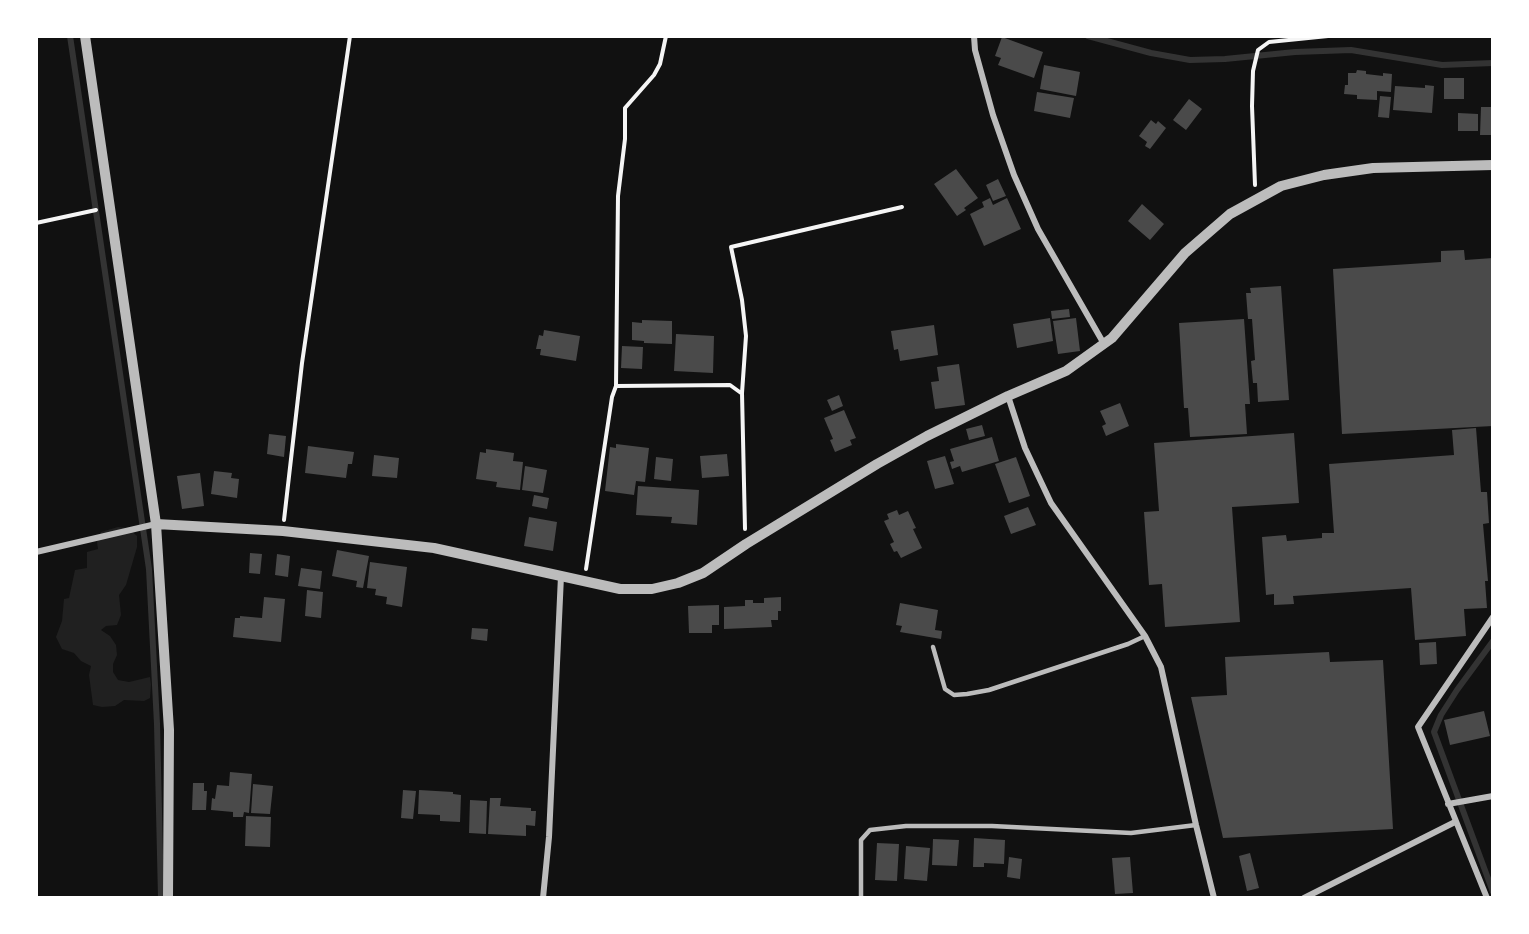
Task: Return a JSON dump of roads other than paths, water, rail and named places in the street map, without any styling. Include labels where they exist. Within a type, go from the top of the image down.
[{"type":"street","points":[[85,36],[156,524],[169,730],[168,898]]},
{"type":"street","points":[[974,36],[975,50],[993,115],[1014,175],[1038,229],[1104,344]]},
{"type":"street","points":[[36,552],[156,524],[283,531],[434,548],[620,589],[652,589],[678,583],[703,573],[746,544],[927,436],[1008,396],[1066,371],[1112,338],[1185,254],[1230,214],[1281,186],[1324,175],[1373,168],[1493,165]]},
{"type":"street","points":[[1008,396],[1025,448],[1051,503],[1145,636],[1161,667],[1196,825],[1215,898]]},
{"type":"street","points":[[543,898],[549,837],[561,576]]},
{"type":"street","points":[[1487,898],[1418,727],[1493,616]]},
{"type":"street","points":[[1448,804],[1493,795]]},
{"type":"street","points":[[1304,898],[1455,822]]},
{"type":"lane","points":[[933,647],[945,689],[954,695],[989,690],[1128,644],[1145,636]]},
{"type":"lane","points":[[861,898],[861,840],[870,830],[906,826],[992,826],[1131,833],[1196,825]]},
{"type":"waterway","points":[[70,36],[149,569],[157,724],[161,898]]},
{"type":"waterway","points":[[1088,36],[1151,53],[1190,60],[1351,50],[1442,65],[1493,63]]},
{"type":"waterway","points":[[1493,641],[1457,690],[1441,715],[1434,732],[1493,892]]}]
